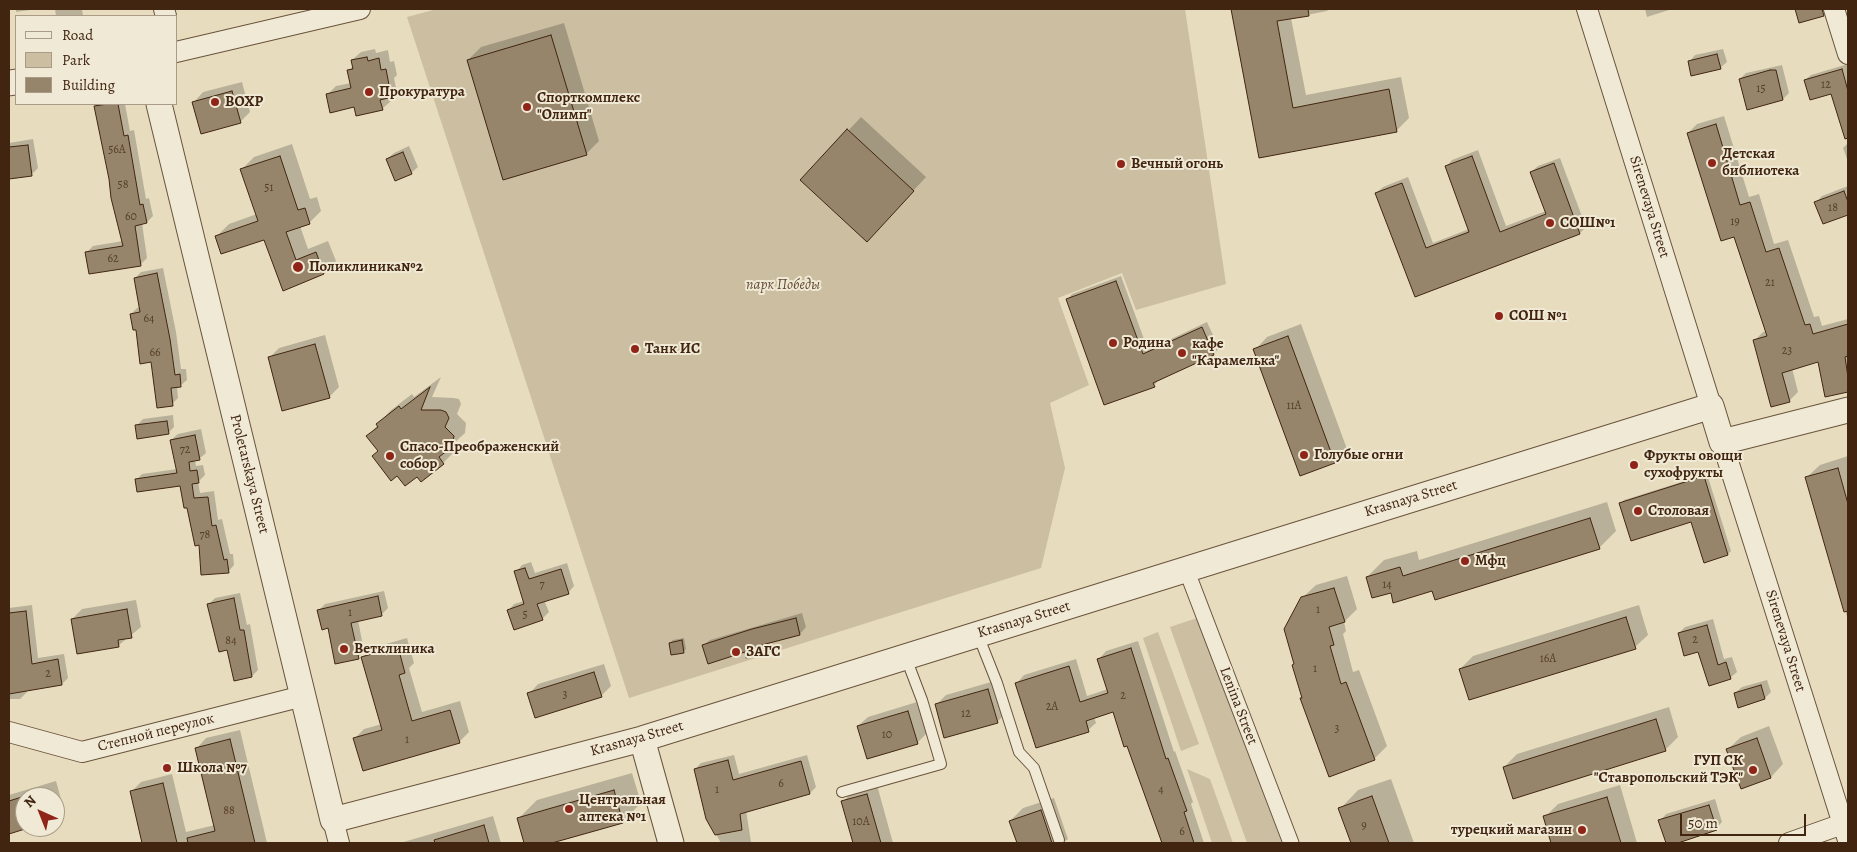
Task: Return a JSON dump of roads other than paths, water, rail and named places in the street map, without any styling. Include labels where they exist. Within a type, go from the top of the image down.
[{"type":"street","points":[[178,52],[360,9]]},
{"type":"street","name":"Sirenevaya Street","points":[[1587,9],[1711,406]]},
{"type":"street","points":[[1834,9],[1848,54]]},
{"type":"street","name":"Proletarskaya Street","points":[[159,105],[336,832]]},
{"type":"street","points":[[1711,406],[1722,442],[1848,410]]},
{"type":"street","name":"Krasnaya Street","points":[[336,832],[642,739],[1711,406]]},
{"type":"street","name":"Sirenevaya Street","points":[[1722,442],[1846,829]]},
{"type":"street","name":"Lenina Street","points":[[1186,569],[1291,843]]},
{"type":"street","name":"Степной переулок","points":[[9,732],[82,752],[303,696]]},
{"type":"street","points":[[642,739],[671,843]]},
{"type":"street","points":[[1789,843],[1846,829]]},
{"type":"lane","points":[[978,634],[997,683],[1019,752],[1034,768],[1059,840]]},
{"type":"lane","points":[[842,792],[941,764],[922,700],[905,657]]},
{"type":"place","name":"Прокуратура","points":[[369,92]]},
{"type":"place","name":"ВОХР","points":[[215,102]]},
{"type":"place","name":"Спорткомплекс \"Олимп\"","points":[[527,107]]},
{"type":"place","name":"Детская библиотека","points":[[1712,163]]},
{"type":"place","name":"Вечный огонь","points":[[1121,164]]},
{"type":"place","name":"СОШ№1","points":[[1550,223]]},
{"type":"place","name":"Поликлиника№2","points":[[298,267]]},
{"type":"place","name":"СОШ №1","points":[[1499,316]]},
{"type":"place","name":"Родина","points":[[1113,343]]},
{"type":"place","name":"Танк ИС","points":[[635,349]]},
{"type":"place","name":"кафе \"Карамелька\"","points":[[1182,353]]},
{"type":"place","name":"Голубые огни","points":[[1304,455]]},
{"type":"place","name":"Спасо-Преображенский собор","points":[[390,456]]},
{"type":"place","name":"Фрукты овощи сухофрукты","points":[[1634,465]]},
{"type":"place","name":"Столовая","points":[[1638,511]]},
{"type":"place","name":"Мфц","points":[[1465,561]]},
{"type":"place","name":"Ветклиника","points":[[344,649]]},
{"type":"place","name":"ЗАГС","points":[[736,652]]},
{"type":"place","name":"Школа №7","points":[[167,768]]},
{"type":"place","name":"ГУП СК \"Ставропольский ТЭК\"","points":[[1753,770]]},
{"type":"place","name":"Центральная аптека №1","points":[[569,809]]},
{"type":"place","name":"турецкий магазин","points":[[1582,830]]},
{"type":"park label","name":"парк Победы","points":[[783,285]]}]
